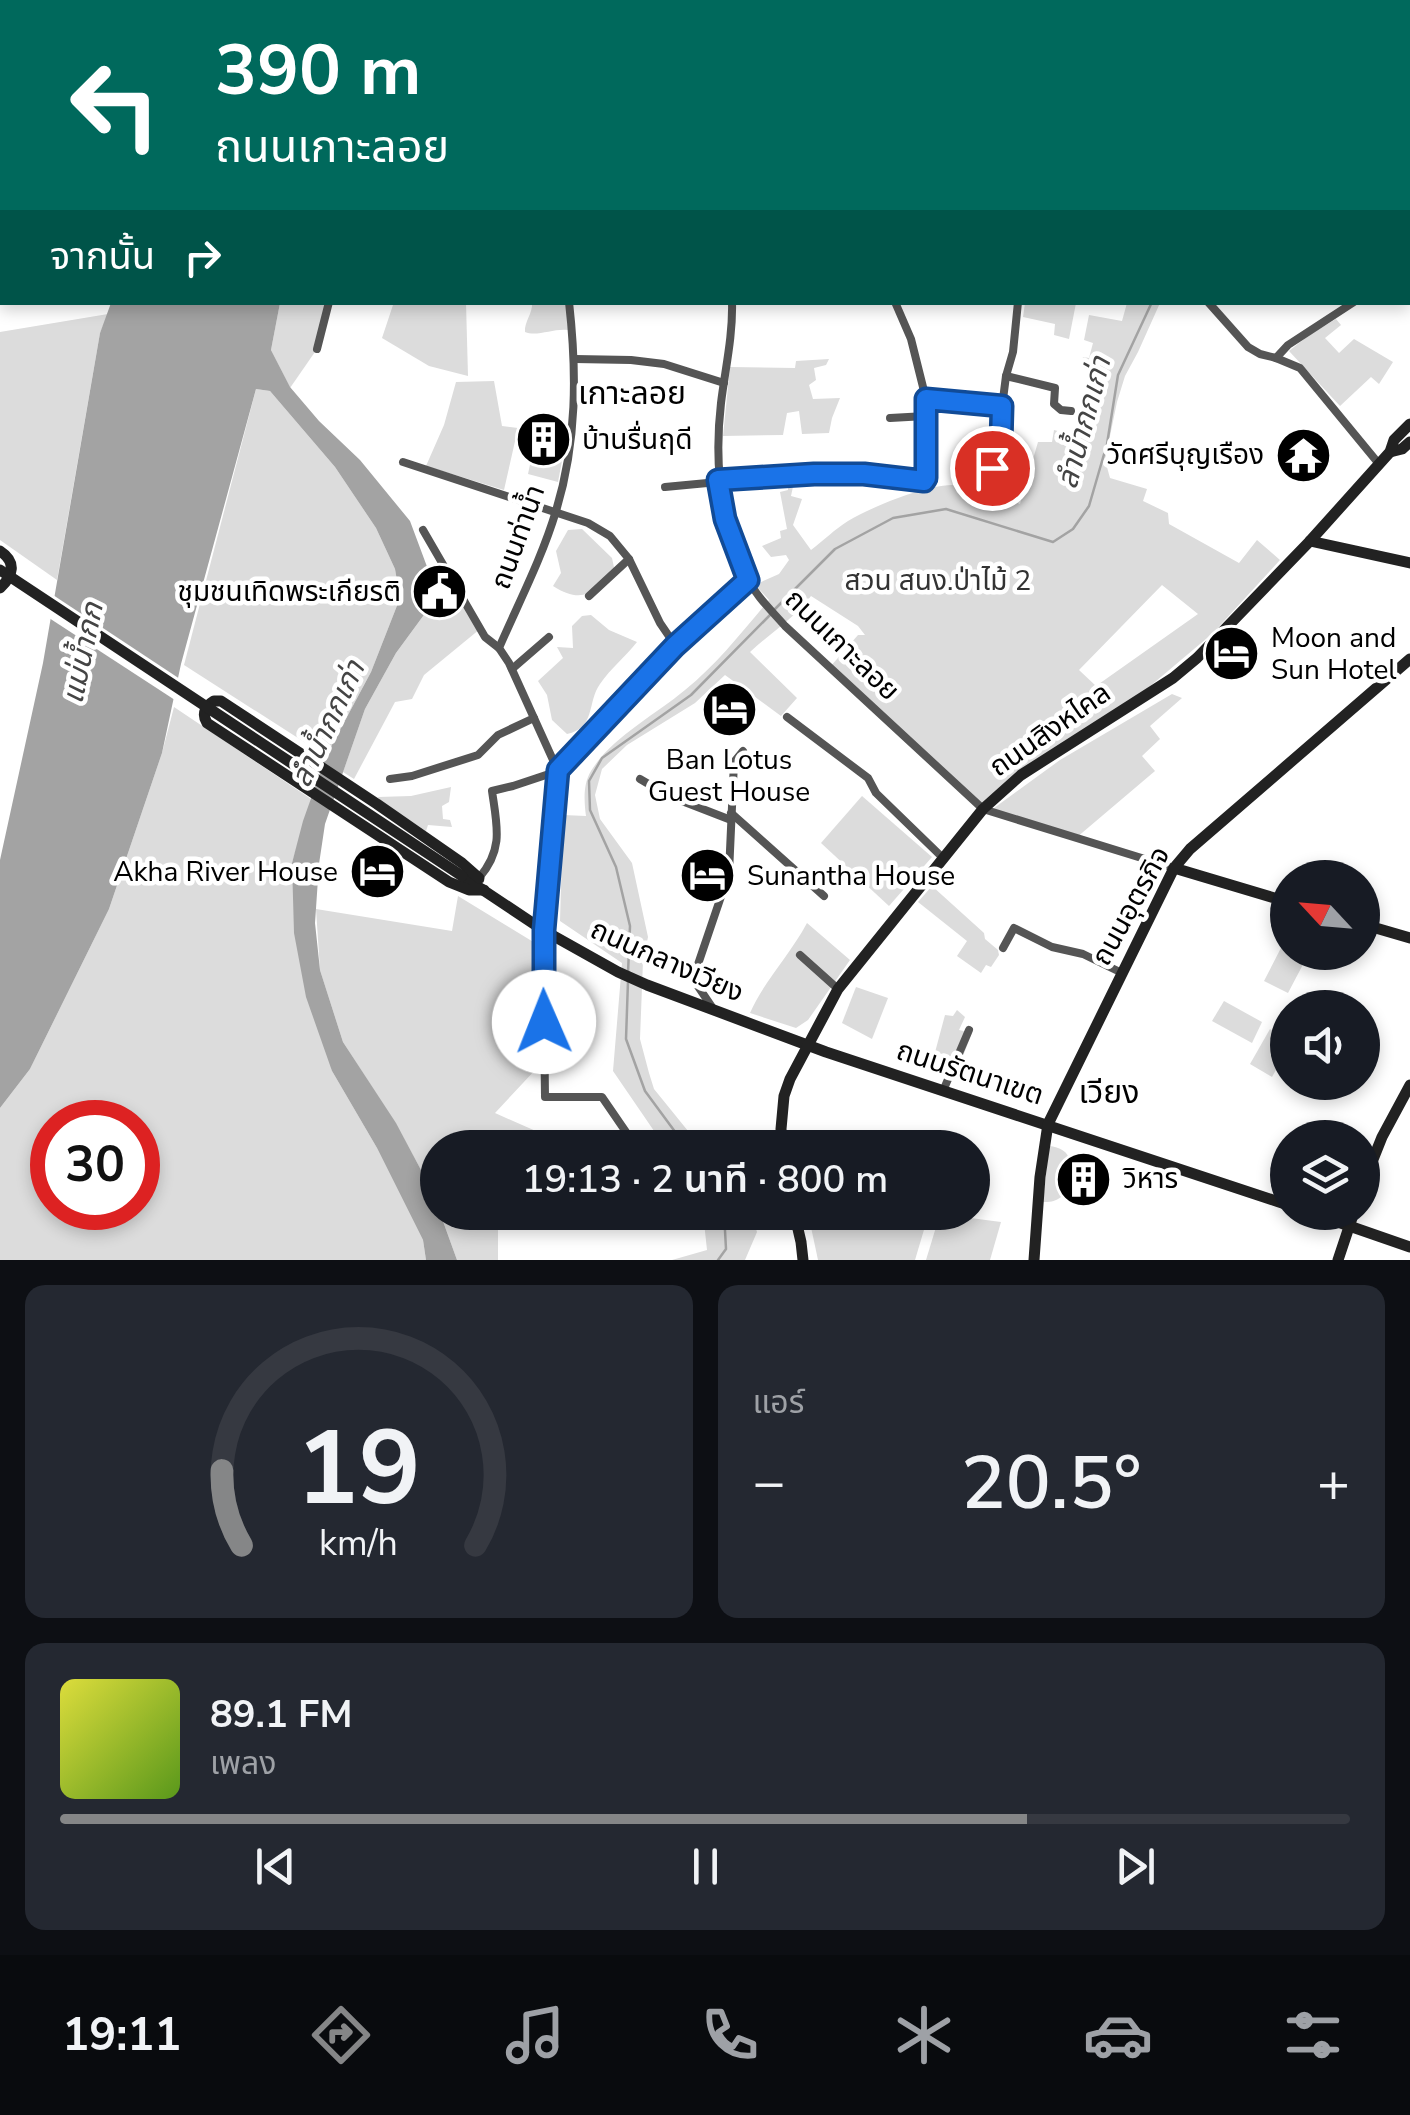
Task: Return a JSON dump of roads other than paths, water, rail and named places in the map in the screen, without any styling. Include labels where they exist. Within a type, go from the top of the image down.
[{"type":"main road","name":"ถนนสิงหไคล","points":[[781,1130],[790,1079],[838,989],[984,808],[1021,775],[1173,678],[1197,658],[1310,541],[1410,424]]},
{"type":"main road","name":"ถนนสิงหไคล","points":[[1390,452],[1410,442]]},
{"type":"main road","points":[[1310,541],[1410,562]]},
{"type":"main road","points":[[0,551],[12,564],[12,571],[0,588]]},
{"type":"main road","name":"ถนนกลางเวียง","points":[[0,570],[462,876],[482,884],[544,930],[647,985],[807,1045]]},
{"type":"main road","name":"ถนนอุตรกิจ","points":[[1034,1260],[1048,1124],[1174,868],[1190,849],[1410,659]]},
{"type":"main road","points":[[214,700],[221,701],[448,854],[482,884],[469,890],[449,882],[206,723],[206,708],[214,700]]},
{"type":"main road","points":[[1174,868],[1270,897]]},
{"type":"main road","points":[[1380,929],[1410,938]]},
{"type":"main road","name":"ถนนรัตนาเขต","points":[[807,1045],[1270,1199]]},
{"type":"main road","points":[[1380,1142],[1408,1092]]},
{"type":"main road","points":[[798,1230],[803,1260]]},
{"type":"main road","points":[[1338,1260],[1348,1230]]},
{"type":"main road","points":[[1361,1230],[1410,1247]]},
{"type":"street","points":[[317,349],[328,305]]},
{"type":"street","name":"ถนนท่าน้ำ","points":[[498,648],[556,512],[572,438],[575,359],[569,305]]},
{"type":"street","name":"ถนนเกาะลอย","points":[[732,305],[718,481],[725,519],[748,580],[785,626],[984,808]]},
{"type":"street","points":[[665,487],[814,474],[864,474],[924,481],[926,399],[912,339],[896,305]]},
{"type":"street","points":[[992,468],[1001,443],[1002,406],[1018,305]]},
{"type":"street","points":[[1211,305],[1248,347],[1300,368],[1379,464]]},
{"type":"street","points":[[1276,358],[1288,344],[1349,305]]},
{"type":"street","points":[[575,359],[663,364],[724,382]]},
{"type":"street","points":[[1006,376],[1054,388],[1054,404],[1071,411]]},
{"type":"street","points":[[926,399],[1002,406]]},
{"type":"street","points":[[890,418],[926,416]]},
{"type":"street","points":[[403,462],[588,522],[610,536],[629,558],[660,624],[675,646]]},
{"type":"street","points":[[423,530],[485,637],[512,669],[558,770],[544,930],[545,1097],[602,1097],[625,1130]]},
{"type":"street","points":[[589,596],[629,558]]},
{"type":"street","points":[[482,884],[496,852],[492,790],[558,770],[675,646],[748,580]]},
{"type":"street","points":[[512,669],[549,636]]},
{"type":"street","points":[[787,717],[868,778],[876,792],[944,858]]},
{"type":"street","points":[[390,779],[478,755],[494,738],[534,718]]},
{"type":"street","points":[[715,1012],[694,979],[728,873],[734,762],[742,751]]},
{"type":"street","points":[[640,779],[670,796],[731,816],[824,896]]},
{"type":"street","points":[[984,808],[1174,868]]},
{"type":"street","points":[[1003,948],[1014,928],[1122,973]]},
{"type":"street","points":[[800,955],[838,989]]},
{"type":"street","points":[[943,1091],[970,1030]]},
{"type":"water","name":"แม่น้ำกก","points":[[110,305],[280,305],[271,350],[290,387],[360,460],[410,521],[429,572],[429,608],[396,653],[365,709],[325,824],[315,923],[320,970],[343,1042],[396,1123],[420,1168],[420,1230],[446,1230],[457,1260],[426,1260],[423,1240],[377,1148],[332,1071],[306,997],[294,933],[292,863],[326,756],[371,672],[400,598],[395,569],[376,528],[335,467],[270,391],[256,389],[181,664],[162,753],[109,909],[30,1069],[0,1108],[0,860],[43,663],[100,333]]},
{"type":"waterway","name":"ลำน้ำกกเก่า","points":[[775,609],[835,549],[893,518],[946,509],[1053,542],[1073,529],[1089,506],[1107,444],[1118,375],[1151,305]]},
{"type":"waterway","name":"ลำน้ำกกเก่า","points":[[628,973],[630,926],[616,867],[590,810],[589,781],[602,758],[691,695],[770,615]]},
{"type":"waterway","name":"ลำน้ำกกเก่า","points":[[628,981],[626,1039],[645,1091],[674,1130]]},
{"type":"waterway","name":"ลำน้ำกกเก่า","points":[[718,1260],[726,1249],[725,1230]]},
{"type":"place","name":"บ้านรื่นฤดี","points":[[543,440]]},
{"type":"place","name":"วัดศรีบุญเรือง","points":[[1303,455]]},
{"type":"place","name":"ชุมชนเทิดพระเกียรติ","points":[[440,592]]},
{"type":"place","name":"Moon and Sun Hotel","points":[[1232,654]]},
{"type":"place","name":"Ban Lotus Guest House","points":[[729,709]]},
{"type":"place","name":"Akha River House","points":[[377,872]]},
{"type":"place","name":"Sunantha House","points":[[708,876]]},
{"type":"place","name":"วิหาร","points":[[1084,1179]]},
{"type":"district","name":"เกาะลอย","points":[[632,393]]},
{"type":"district","name":"เวียง","points":[[1109,1092]]},
{"type":"park label","name":"สวน สนง.ป่าไม้ 2","points":[[938,581]]}]
